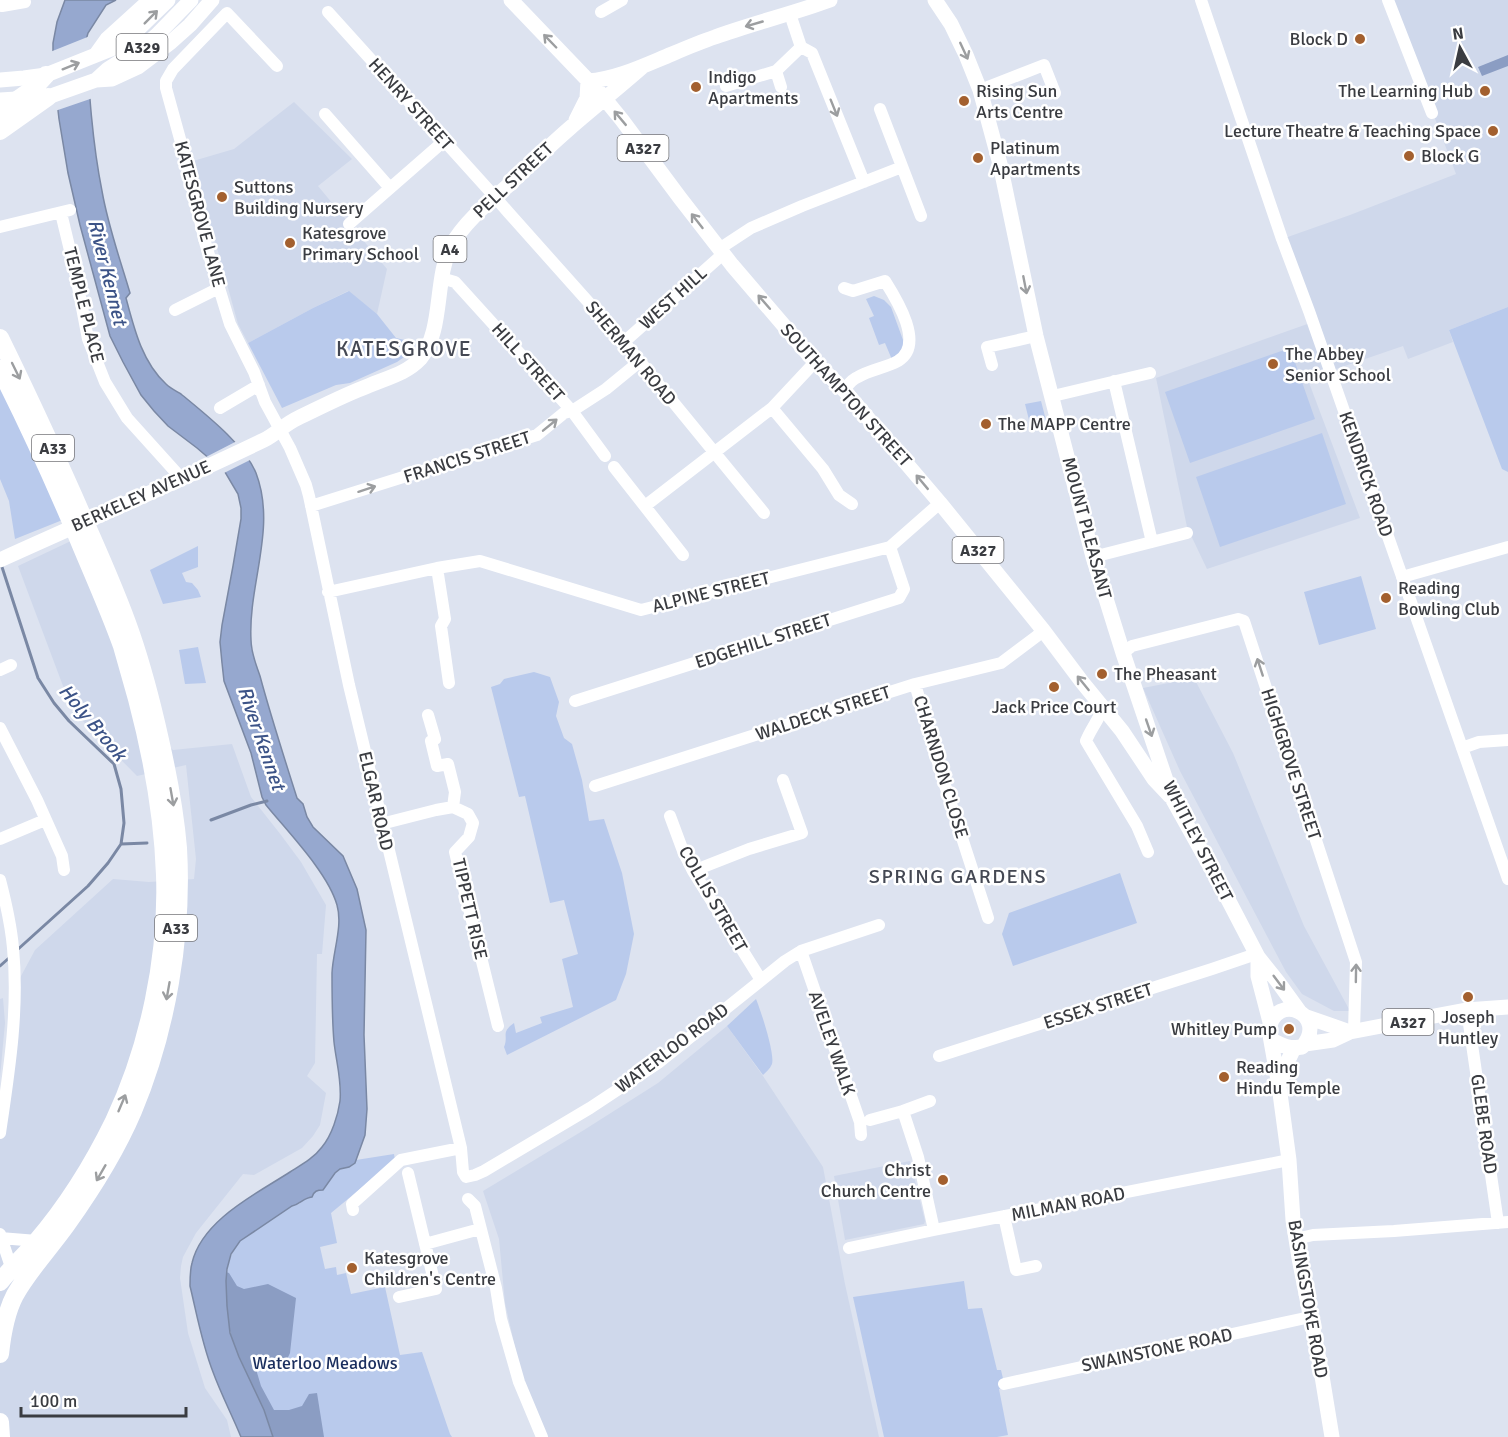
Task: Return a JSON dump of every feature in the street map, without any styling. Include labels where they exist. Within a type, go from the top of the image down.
[{"type":"highway","points":[[0,112],[9,100],[34,88],[46,75]]},
{"type":"highway","points":[[0,131],[48,97]]},
{"type":"highway","name":"A33","points":[[0,338],[37,413],[97,549],[138,653],[169,781],[176,827],[178,867],[178,905],[171,976],[159,1036],[141,1093],[120,1140],[95,1183],[16,1293],[0,1354]]},
{"type":"highway","name":"A33","points":[[0,369],[61,498],[122,648],[152,761],[161,823],[165,875],[163,932],[157,979],[145,1034],[130,1081],[114,1121],[81,1179],[37,1241],[6,1275]]},
{"type":"highway","points":[[0,1422],[1,1437]]},
{"type":"main road","name":"A329","points":[[95,55],[107,39],[150,0]]},
{"type":"main road","name":"A329","points":[[0,80],[46,75],[111,49],[134,33],[168,0]]},
{"type":"main road","name":"A329","points":[[96,80],[157,35],[191,0]]},
{"type":"main road","name":"A329","points":[[9,100],[48,97],[96,80],[112,79],[138,67],[171,42],[212,0]]},
{"type":"main road","name":"SOUTHAMPTON STREET","points":[[511,0],[622,120],[721,251],[815,362],[844,390],[940,503],[1043,630],[1122,731],[1154,779],[1172,798]]},
{"type":"main road","name":"A4","points":[[604,99],[642,67],[720,35],[830,0]]},
{"type":"main road","name":"A327","points":[[935,0],[951,24],[980,90]]},
{"type":"main road","points":[[588,81],[601,80],[642,67]]},
{"type":"main road","name":"PELL STREET","points":[[571,128],[587,98],[588,81]]},
{"type":"main road","name":"MOUNT PLEASANT","points":[[980,90],[1000,164],[1036,336],[1093,556],[1123,653]]},
{"type":"main road","name":"PELL STREET","points":[[280,428],[369,385],[403,372],[420,359],[430,342],[435,325],[441,278],[455,239],[471,219],[495,196],[604,99]]},
{"type":"main road","name":"BERKELEY AVENUE","points":[[0,560],[210,466],[267,439],[280,428]]},
{"type":"main road","name":"WHITLEY STREET","points":[[1123,653],[1172,798],[1257,956],[1303,1014]]},
{"type":"main road","name":"WHITLEY STREET","points":[[1257,956],[1258,976],[1270,1022]]},
{"type":"main road","name":"A327","points":[[1300,1046],[1333,1040],[1352,1032],[1466,1010],[1508,1007]]},
{"type":"main road","points":[[1279,1086],[1285,1067],[1300,1046],[1309,1038],[1311,1027],[1303,1014],[1287,1009],[1275,1014],[1270,1022],[1269,1030],[1288,1160]]},
{"type":"main road","name":"A327","points":[[1303,1014],[1352,1032]]},
{"type":"main road","points":[[1272,1040],[1284,1047],[1300,1046]]},
{"type":"main road","name":"BASINGSTOKE ROAD","points":[[1288,1160],[1296,1239],[1332,1437]]},
{"type":"street","points":[[602,12],[622,0]]},
{"type":"street","name":"KENDRICK ROAD","points":[[1201,0],[1282,239],[1508,879]]},
{"type":"street","points":[[1388,0],[1432,113]]},
{"type":"street","points":[[0,1],[2,6],[25,2]]},
{"type":"street","name":"HENRY STREET","points":[[328,12],[495,196]]},
{"type":"street","name":"KATESGROVE LANE","points":[[277,66],[227,13],[173,69],[165,84],[205,242],[233,331],[265,402],[280,428]]},
{"type":"street","points":[[790,14],[864,182]]},
{"type":"street","points":[[726,86],[776,71],[806,50]]},
{"type":"street","points":[[980,90],[1044,65],[1055,93]]},
{"type":"street","points":[[776,71],[781,87]]},
{"type":"street","points":[[880,110],[921,216]]},
{"type":"street","points":[[325,114],[390,188]]},
{"type":"street","points":[[349,224],[444,141]]},
{"type":"street","name":"WEST HILL","points":[[624,342],[721,251],[751,228],[902,166]]},
{"type":"street","name":"SHERMAN ROAD","points":[[495,196],[624,342],[764,513]]},
{"type":"street","name":"TEMPLE PLACE","points":[[0,227],[66,212],[88,339],[105,382],[128,418],[182,479]]},
{"type":"street","name":"HILL STREET","points":[[441,278],[455,282],[572,411],[605,456]]},
{"type":"street","points":[[844,288],[853,291],[885,281],[910,333],[909,348],[900,360],[855,377],[844,390]]},
{"type":"street","points":[[175,310],[219,288]]},
{"type":"street","points":[[992,365],[987,347],[1036,336]]},
{"type":"street","name":"FRANCIS STREET","points":[[311,506],[537,435],[564,413],[572,411],[606,389],[639,362]]},
{"type":"street","points":[[645,506],[772,408],[815,362]]},
{"type":"street","points":[[1053,396],[1150,373]]},
{"type":"street","points":[[1114,381],[1152,542]]},
{"type":"street","points":[[220,408],[259,385]]},
{"type":"street","points":[[772,408],[823,469],[839,495],[852,504]]},
{"type":"street","name":"ELGAR ROAD","points":[[280,428],[306,485],[381,825],[461,1148],[463,1172],[466,1176]]},
{"type":"street","points":[[614,466],[683,555]]},
{"type":"street","name":"ALPINE STREET","points":[[328,592],[480,561],[641,610],[890,547],[940,503]]},
{"type":"street","points":[[1093,556],[1187,533]]},
{"type":"street","name":"EDGEHILL STREET","points":[[575,701],[899,598],[903,589],[890,547]]},
{"type":"street","points":[[1402,577],[1508,547]]},
{"type":"street","points":[[437,568],[445,619],[441,626],[449,683]]},
{"type":"street","name":"HIGHGROVE STREET","points":[[1123,653],[1132,646],[1238,619],[1244,621],[1356,962],[1352,1032]]},
{"type":"street","name":"WALDECK STREET","points":[[595,786],[915,684],[1001,663],[1043,630]]},
{"type":"street","name":"CHARNDON CLOSE","points":[[915,684],[988,918]]},
{"type":"street","points":[[1102,706],[1099,719],[1086,741],[1137,826],[1148,852]]},
{"type":"street","points":[[381,825],[453,807],[455,792],[448,764],[437,766],[431,741],[435,740],[429,715]]},
{"type":"street","points":[[1094,727],[1122,731]]},
{"type":"street","points":[[0,728],[33,791],[62,856],[64,870]]},
{"type":"street","points":[[1462,748],[1479,742],[1508,740]]},
{"type":"street","points":[[693,871],[750,849],[803,838],[783,780]]},
{"type":"street","name":"TIPPETT RISE","points":[[453,807],[468,814],[473,823],[469,837],[455,852],[498,1026]]},
{"type":"street","name":"COLLIS STREET","points":[[670,816],[693,871],[761,980]]},
{"type":"street","points":[[0,839],[45,820]]},
{"type":"street","points":[[0,880],[10,926],[15,983],[12,1049],[0,1133]]},
{"type":"street","name":"WATERLOO ROAD","points":[[466,1176],[484,1172],[590,1108],[658,1063],[761,980],[801,951],[879,925]]},
{"type":"street","name":"AVELEY WALK","points":[[801,951],[860,1122],[861,1135]]},
{"type":"street","name":"ESSEX STREET","points":[[939,1056],[1257,956]]},
{"type":"street","name":"GLEBE ROAD","points":[[1469,1024],[1503,1223]]},
{"type":"street","points":[[870,1120],[930,1101]]},
{"type":"street","points":[[903,1111],[918,1157],[934,1230]]},
{"type":"street","points":[[353,1210],[352,1204],[401,1160],[461,1148]]},
{"type":"street","name":"MILMAN ROAD","points":[[849,1248],[1288,1160]]},
{"type":"street","points":[[399,1297],[436,1289],[408,1173]]},
{"type":"street","points":[[468,1199],[474,1206],[496,1288],[501,1319],[519,1382],[542,1437]]},
{"type":"street","points":[[1004,1216],[1016,1270],[1036,1266]]},
{"type":"street","points":[[1296,1239],[1313,1235],[1394,1232],[1503,1223]]},
{"type":"street","points":[[425,1244],[480,1229]]},
{"type":"street","points":[[0,1310],[16,1293],[6,1275],[0,1237],[37,1241]]},
{"type":"street","name":"SWAINSTONE ROAD","points":[[1004,1384],[1310,1317]]},
{"type":"shaded area","name":"The Abbey Senior School","points":[[1390,0],[1508,0],[1508,307],[1449,330],[1453,342],[1408,359],[1403,346],[1308,380],[1360,518],[1207,569],[1187,527],[1156,378],[1313,322],[1282,239],[1456,174]]},
{"type":"shaded area","points":[[1508,55],[1508,66],[1482,76],[1478,67]]},
{"type":"shaded area","name":"Katesgrove Primary School","points":[[294,102],[352,159],[318,186],[387,269],[377,314],[348,291],[248,343],[238,324],[193,161],[234,149]]},
{"type":"shaded area","points":[[73,540],[121,659],[137,718],[173,750],[232,744],[251,797],[301,862],[326,905],[322,954],[317,954],[315,1063],[307,1076],[326,1093],[320,1125],[302,1148],[254,1175],[243,1174],[196,1233],[183,1257],[181,1266],[180,1278],[188,1333],[205,1388],[227,1420],[231,1437],[0,1437],[0,1101],[13,991],[35,950],[113,879],[149,882],[194,879],[196,859],[186,765],[137,776],[72,710],[18,566]]},
{"type":"shaded area","points":[[1194,678],[1233,753],[1304,926],[1350,1011],[1334,1011],[1302,994],[1286,972],[1180,771],[1143,688]]},
{"type":"shaded area","points":[[3,998],[5,1023],[0,1077],[0,999]]},
{"type":"shaded area","points":[[727,1026],[823,1167],[845,1284],[879,1437],[540,1437],[532,1423],[505,1303],[499,1239],[483,1191],[658,1083]]},
{"type":"shaded area","points":[[910,1161],[924,1224],[845,1240],[834,1176]]},
{"type":"shaded area","points":[[223,1271],[229,1273],[237,1286],[244,1289],[268,1284],[296,1298],[290,1353],[284,1366],[272,1367],[253,1359],[261,1386],[274,1410],[289,1410],[302,1406],[309,1394],[317,1393],[324,1437],[270,1437],[236,1357],[226,1313]]},
{"type":"green space","points":[[349,291],[377,314],[396,338],[417,343],[410,353],[397,362],[350,383],[336,385],[282,408],[248,343]]},
{"type":"green space","points":[[874,296],[884,300],[891,307],[903,340],[903,350],[893,362],[885,343],[879,345],[869,318],[874,316],[866,299]]},
{"type":"green space","points":[[1508,307],[1508,472],[1502,469],[1449,330]]},
{"type":"green space","points":[[1290,348],[1315,419],[1190,463],[1165,392]]},
{"type":"green space","points":[[0,387],[65,519],[15,539],[9,501],[0,479]]},
{"type":"green space","points":[[1041,401],[1047,424],[1031,428],[1025,404]]},
{"type":"green space","points":[[1322,433],[1346,504],[1220,547],[1196,477]]},
{"type":"green space","points":[[198,546],[198,567],[182,573],[186,582],[192,583],[201,597],[163,604],[150,570]]},
{"type":"green space","points":[[1361,576],[1376,629],[1319,645],[1304,592]]},
{"type":"green space","points":[[198,647],[206,683],[185,684],[179,650]]},
{"type":"green space","points":[[534,672],[550,677],[559,702],[556,716],[564,738],[572,744],[582,780],[589,821],[604,819],[622,873],[634,934],[626,974],[616,1000],[507,1055],[504,1047],[506,1032],[514,1023],[516,1033],[542,1023],[540,1017],[573,1007],[562,959],[578,954],[564,900],[550,903],[525,796],[519,797],[491,687],[500,684],[504,679]]},
{"type":"green space","points":[[1120,873],[1137,923],[1013,966],[1002,934],[1009,913]]},
{"type":"green space","points":[[756,999],[767,1032],[772,1059],[771,1066],[763,1075],[727,1026]]},
{"type":"green space","name":"Waterloo Meadows","points":[[394,1154],[395,1160],[331,1213],[337,1243],[320,1247],[325,1269],[336,1267],[337,1275],[346,1273],[351,1294],[385,1287],[400,1355],[422,1352],[452,1437],[273,1437],[250,1386],[231,1335],[226,1287],[229,1262],[233,1251],[239,1242],[250,1233],[292,1206],[299,1204],[340,1169],[349,1167],[356,1160]]},
{"type":"green space","points":[[964,1281],[968,1309],[982,1308],[997,1370],[1001,1370],[1005,1387],[999,1389],[1008,1435],[997,1437],[884,1437],[853,1297]]},
{"type":"water","name":"River Kennet","points":[[65,0],[116,0],[106,5],[86,40],[96,153],[114,242],[130,293],[126,298],[140,344],[151,366],[168,385],[223,430],[243,451],[256,473],[262,494],[264,514],[251,619],[253,654],[297,798],[303,804],[313,827],[343,856],[357,889],[366,930],[364,1035],[367,1109],[365,1135],[355,1163],[335,1173],[323,1190],[316,1191],[312,1197],[292,1206],[240,1241],[231,1254],[227,1269],[230,1333],[264,1410],[273,1437],[241,1437],[206,1351],[190,1286],[190,1271],[198,1248],[218,1221],[247,1199],[311,1158],[326,1142],[332,1131],[340,1101],[332,999],[332,973],[339,913],[332,893],[316,866],[262,797],[251,753],[224,681],[220,642],[241,519],[238,494],[225,472],[168,426],[141,395],[110,336],[80,225],[59,119],[53,67],[53,43]]},
{"type":"pier","points":[[90,36],[93,98],[55,111],[50,52]]},
{"type":"pier","points":[[237,441],[252,459],[222,474],[204,458]]},
{"type":"waterway","name":"Holy Brook","points":[[1,564],[38,678],[69,721],[114,764],[121,789],[124,823],[121,844],[108,863],[88,886],[16,951]]},
{"type":"waterway","name":"River Kennet","points":[[211,820],[267,801]]},
{"type":"waterway","points":[[121,844],[147,843]]},
{"type":"waterway","name":"Holy Brook","points":[[0,966],[9,958]]},
{"type":"place","name":"Block D","points":[[1360,39]]},
{"type":"place","name":"Indigo Apartments","points":[[696,87]]},
{"type":"place","name":"The Learning Hub","points":[[1485,91]]},
{"type":"place","name":"Rising Sun Arts Centre","points":[[964,101]]},
{"type":"place","name":"Lecture Theatre & Teaching Space","points":[[1493,131]]},
{"type":"place","name":"Block G","points":[[1409,156]]},
{"type":"place","name":"Platinum Apartments","points":[[978,158]]},
{"type":"place","name":"Suttons Building Nursery","points":[[222,197]]},
{"type":"place","name":"Katesgrove Primary School","points":[[290,243]]},
{"type":"place","name":"The Abbey Senior School","points":[[1273,364]]},
{"type":"place","name":"The MAPP Centre","points":[[986,424]]},
{"type":"place","name":"Reading Bowling Club","points":[[1386,598]]},
{"type":"place","name":"The Pheasant","points":[[1102,674]]},
{"type":"place","name":"Jack Price Court","points":[[1054,687]]},
{"type":"place","name":"Joseph Huntley","points":[[1468,997]]},
{"type":"place","name":"Whitley Pump","points":[[1289,1029]]},
{"type":"place","name":"Reading Hindu Temple","points":[[1224,1077]]},
{"type":"place","name":"Christ Church Centre","points":[[943,1180]]},
{"type":"place","name":"Katesgrove Children's Centre","points":[[352,1268]]},
{"type":"district","name":"KATESGROVE","points":[[404,349]]},
{"type":"district","name":"SPRING GARDENS","points":[[958,876]]}]
